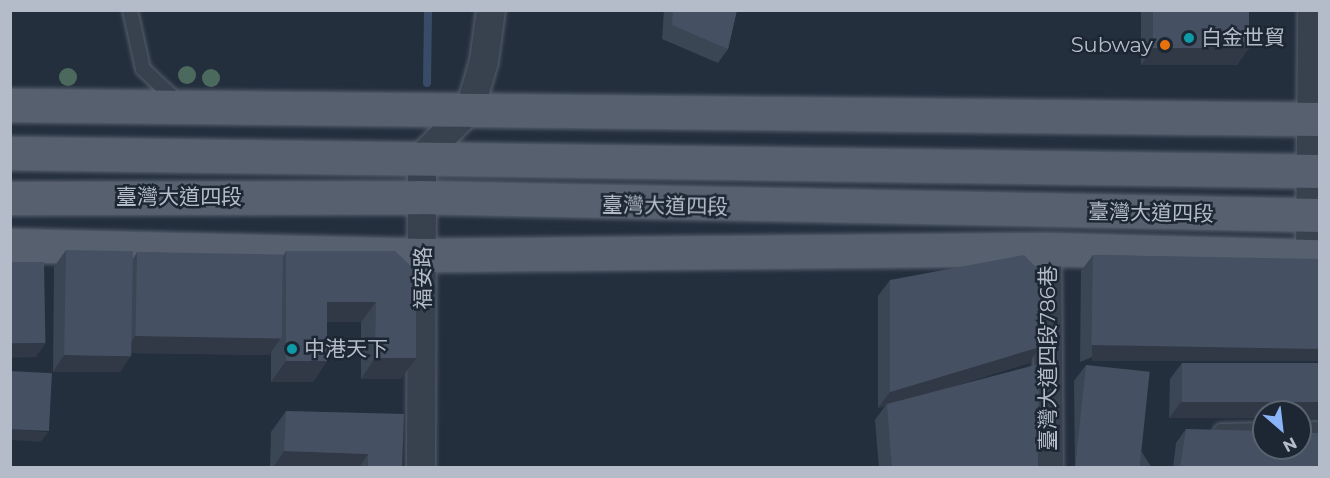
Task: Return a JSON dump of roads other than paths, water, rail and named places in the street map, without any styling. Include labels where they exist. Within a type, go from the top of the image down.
[{"type":"main road","points":[[10,105],[198,110],[470,109],[1317,119]]},
{"type":"main road","name":"臺灣大道四段","points":[[10,153],[422,157],[535,163],[1316,171]]},
{"type":"main road","name":"臺灣大道四段","points":[[10,198],[419,197],[1316,215]]},
{"type":"main road","name":"臺灣大道四段","points":[[10,244],[424,255],[1047,249],[1315,256]]},
{"type":"street","points":[[422,157],[470,109],[484,61],[491,10]]},
{"type":"street","points":[[1312,10],[1317,119],[1315,256]]},
{"type":"street","name":"福安路","points":[[421,468],[424,255],[419,197],[422,157]]},
{"type":"street","name":"臺灣大道四段786巷","points":[[1047,249],[1049,468]]},
{"type":"lane","points":[[130,10],[145,74],[173,99],[198,110]]},
{"type":"lane","points":[[1206,431],[1252,430]]},
{"type":"waterway","points":[[427,83],[428,10]]},
{"type":"place","name":"白金世貿","points":[[1189,38]]},
{"type":"place","name":"Subway","points":[[1165,45]]},
{"type":"place","name":"中港天下","points":[[292,349]]}]
